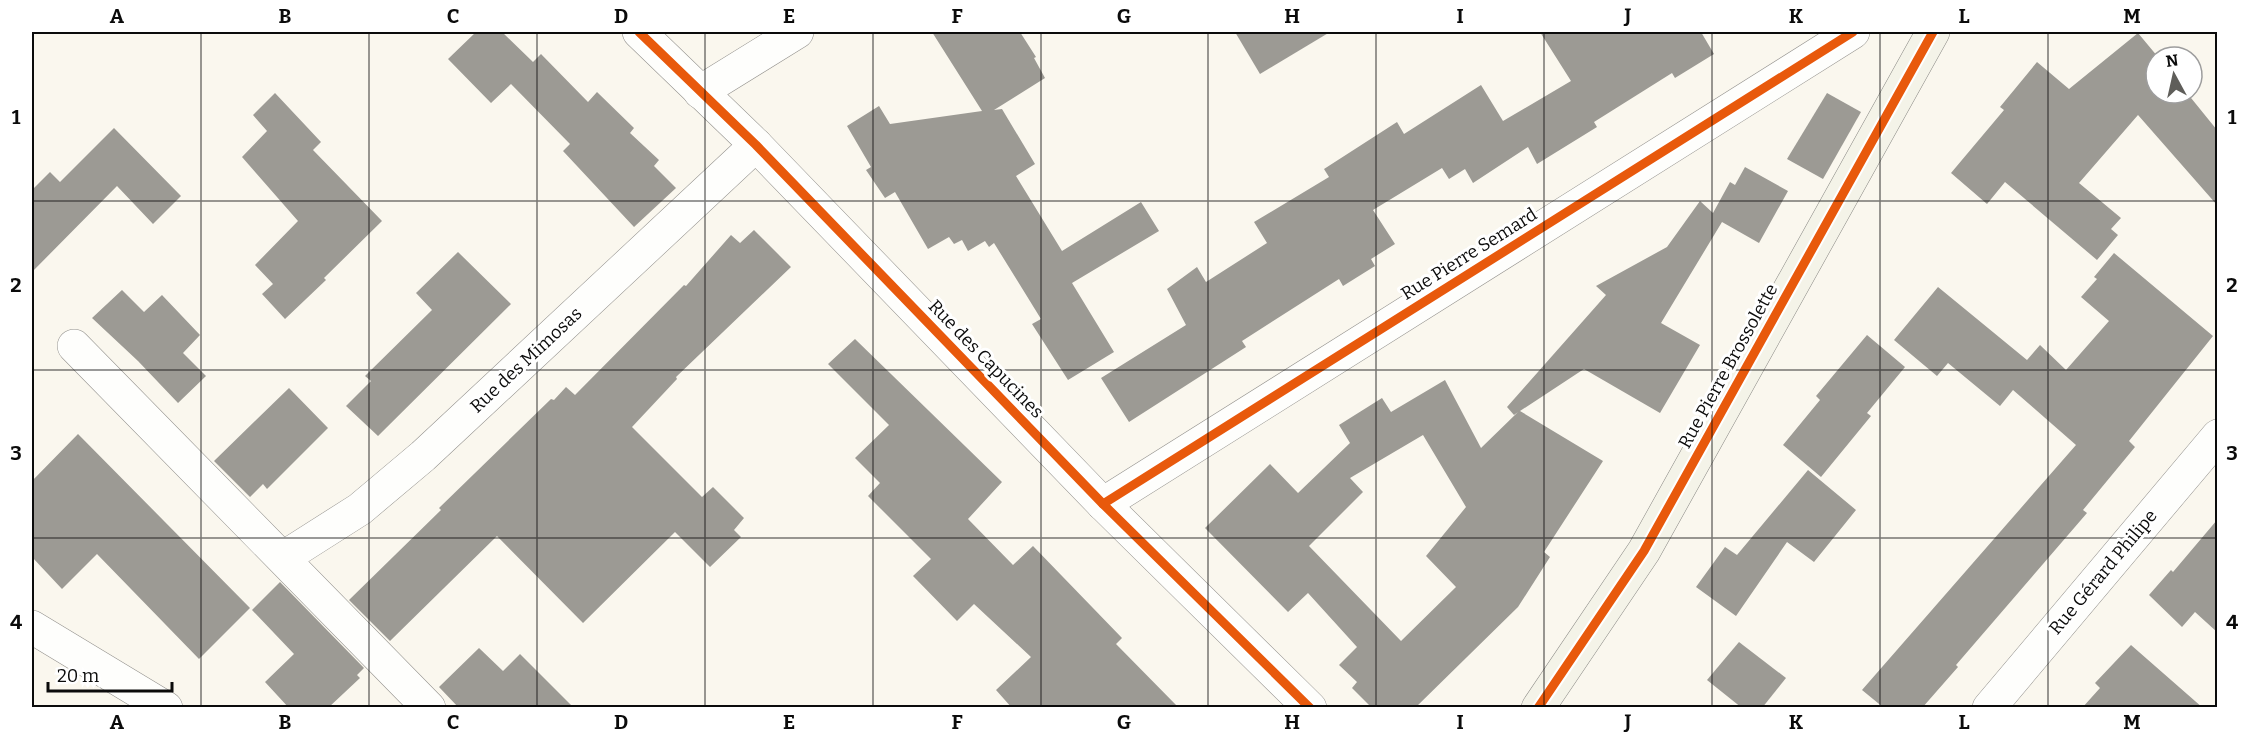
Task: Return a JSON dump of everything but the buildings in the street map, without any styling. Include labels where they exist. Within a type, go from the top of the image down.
[{"type":"street","name":"Rue des Capucines","points":[[639,32],[756,145],[1104,504],[1310,708]]},
{"type":"street","points":[[700,92],[797,32]]},
{"type":"street","name":"Rue Pierre Semard","points":[[1104,504],[1853,32]]},
{"type":"street","name":"Rue Pierre Brossolette","points":[[1538,708],[1644,551],[1933,32]]},
{"type":"street","name":"Rue des Mimosas","points":[[283,558],[360,509],[423,456],[756,145]]},
{"type":"street","points":[[74,346],[429,708]]},
{"type":"street","name":"Rue Gérard Philipe","points":[[1989,708],[2217,436]]},
{"type":"street","points":[[32,627],[166,708]]},
{"type":"cycle path","points":[[639,32],[756,145],[1103,504],[1310,708]]},
{"type":"cycle path","points":[[1103,504],[1853,32]]},
{"type":"cycle path","points":[[1538,708],[1644,551],[1933,32]]}]
